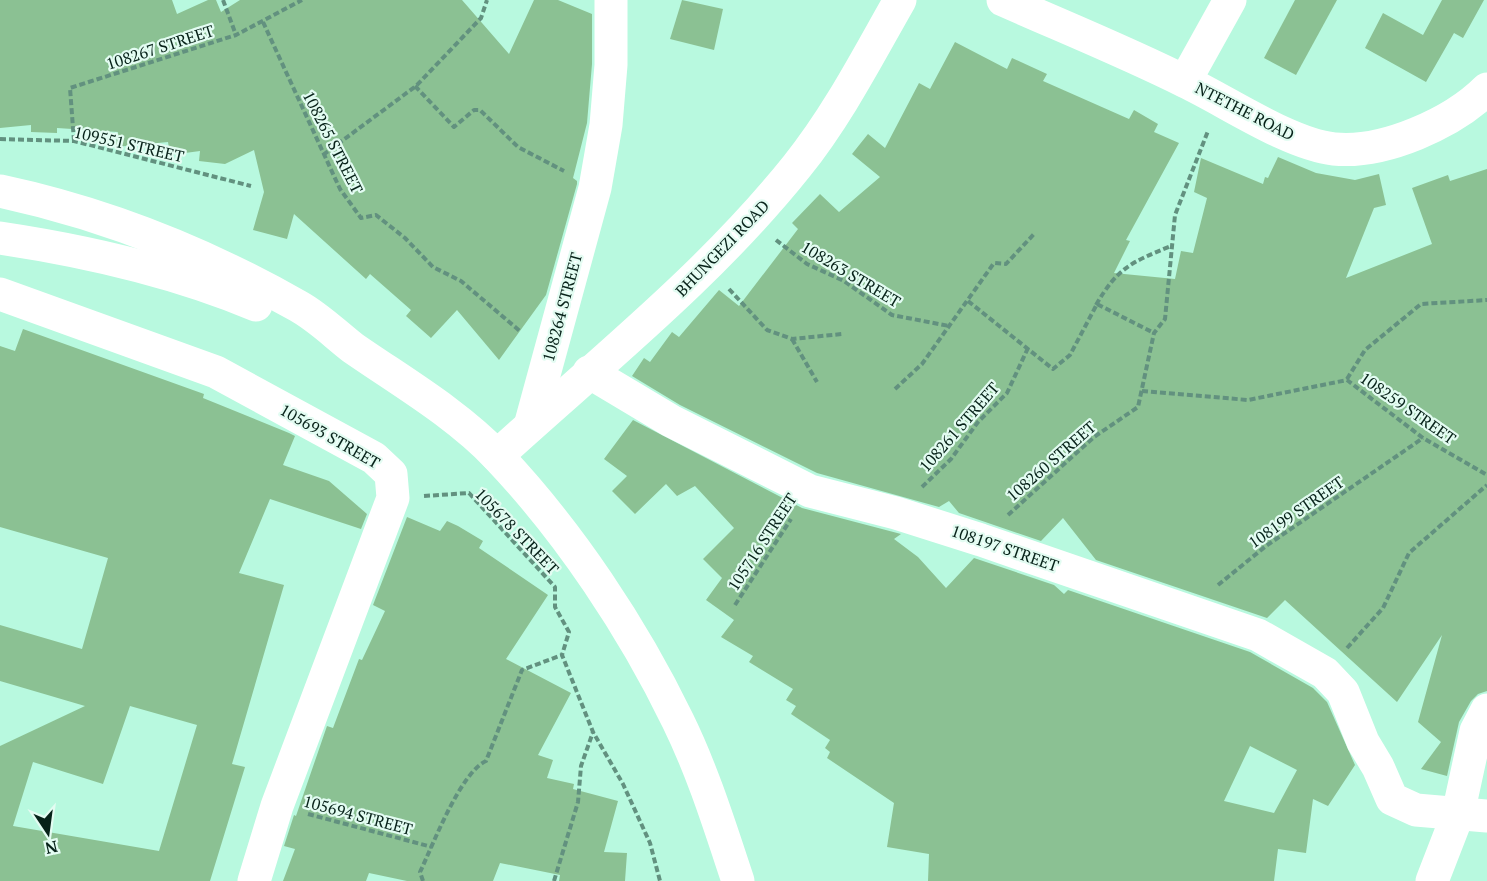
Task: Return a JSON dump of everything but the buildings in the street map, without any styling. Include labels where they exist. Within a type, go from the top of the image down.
[{"type":"street","name":"108264 STREET","points":[[530,426],[595,188],[606,125],[611,65],[611,0]]},
{"type":"street","name":"BHUNGEZI ROAD","points":[[497,456],[708,267],[753,219],[832,118],[900,0]]},
{"type":"street","name":"NTETHE ROAD","points":[[1003,0],[1185,81],[1295,137],[1334,149],[1358,148],[1389,142],[1458,114],[1487,89]]},
{"type":"street","points":[[1185,81],[1230,0]]},
{"type":"street","points":[[0,191],[97,218],[183,250],[300,307],[351,346],[428,398],[497,456],[561,533],[625,625],[678,721],[710,798],[738,881]]},
{"type":"street","points":[[0,238],[73,249],[168,275],[250,303],[351,346]]},
{"type":"street","name":"105693 STREET","points":[[0,294],[216,372],[374,458],[391,474],[393,498]]},
{"type":"street","name":"108197 STREET","points":[[589,372],[671,421],[810,491],[896,513],[981,540],[1258,635],[1325,673],[1342,692],[1363,742],[1378,767],[1392,799],[1416,810],[1472,815]]},
{"type":"street","points":[[254,881],[277,806],[393,498]]},
{"type":"street","points":[[1432,881],[1472,815],[1476,731],[1487,710]]},
{"type":"path","points":[[223,0],[236,35]]},
{"type":"path","name":"108267 STREET","points":[[74,141],[70,88],[236,35],[302,0]]},
{"type":"path","points":[[323,155],[415,86],[481,18],[487,0]]},
{"type":"path","name":"108265 STREET","points":[[262,22],[340,189],[362,218],[376,215],[405,238],[433,267],[461,281],[549,355]]},
{"type":"path","points":[[415,86],[454,127],[474,110],[480,110],[518,147],[595,188]]},
{"type":"path","name":"108260 STREET","points":[[981,540],[1094,437],[1138,407],[1154,333],[1166,319],[1175,215],[1189,174],[1213,119],[1224,101]]},
{"type":"path","name":"109551 STREET","points":[[0,140],[74,141],[251,186]]},
{"type":"path","name":"108263 STREET","points":[[753,219],[807,264],[844,281],[892,315],[949,326]]},
{"type":"path","points":[[895,388],[922,364],[968,301],[971,292],[994,263],[1006,264],[1034,234]]},
{"type":"path","points":[[1077,340],[1116,275],[1138,260],[1171,246]]},
{"type":"path","points":[[708,267],[767,330],[792,339],[842,334]]},
{"type":"path","name":"108259 STREET","points":[[1142,391],[1248,400],[1347,380],[1365,351],[1421,303],[1487,300]]},
{"type":"path","points":[[968,301],[1053,369],[1070,355],[1097,304]]},
{"type":"path","points":[[1097,304],[1154,333]]},
{"type":"path","points":[[792,339],[817,382]]},
{"type":"path","name":"108261 STREET","points":[[896,513],[951,459],[978,422],[1007,393],[1028,348]]},
{"type":"path","name":"108259 STREET","points":[[1347,380],[1423,438],[1487,475]]},
{"type":"path","name":"108199 STREET","points":[[1188,610],[1266,546],[1423,438]]},
{"type":"path","points":[[1325,673],[1383,608],[1409,553],[1487,485]]},
{"type":"path","name":"105716 STREET","points":[[735,606],[810,491]]},
{"type":"path","name":"105678 STREET","points":[[393,498],[469,493],[555,587],[555,607],[570,632],[562,655]]},
{"type":"path","points":[[423,881],[420,872],[458,792],[479,764],[486,761],[522,670],[562,655],[593,732],[628,794],[650,843],[660,881]]},
{"type":"path","points":[[554,881],[578,802],[581,766],[593,732]]},
{"type":"path","name":"105694 STREET","points":[[277,806],[432,847]]}]
